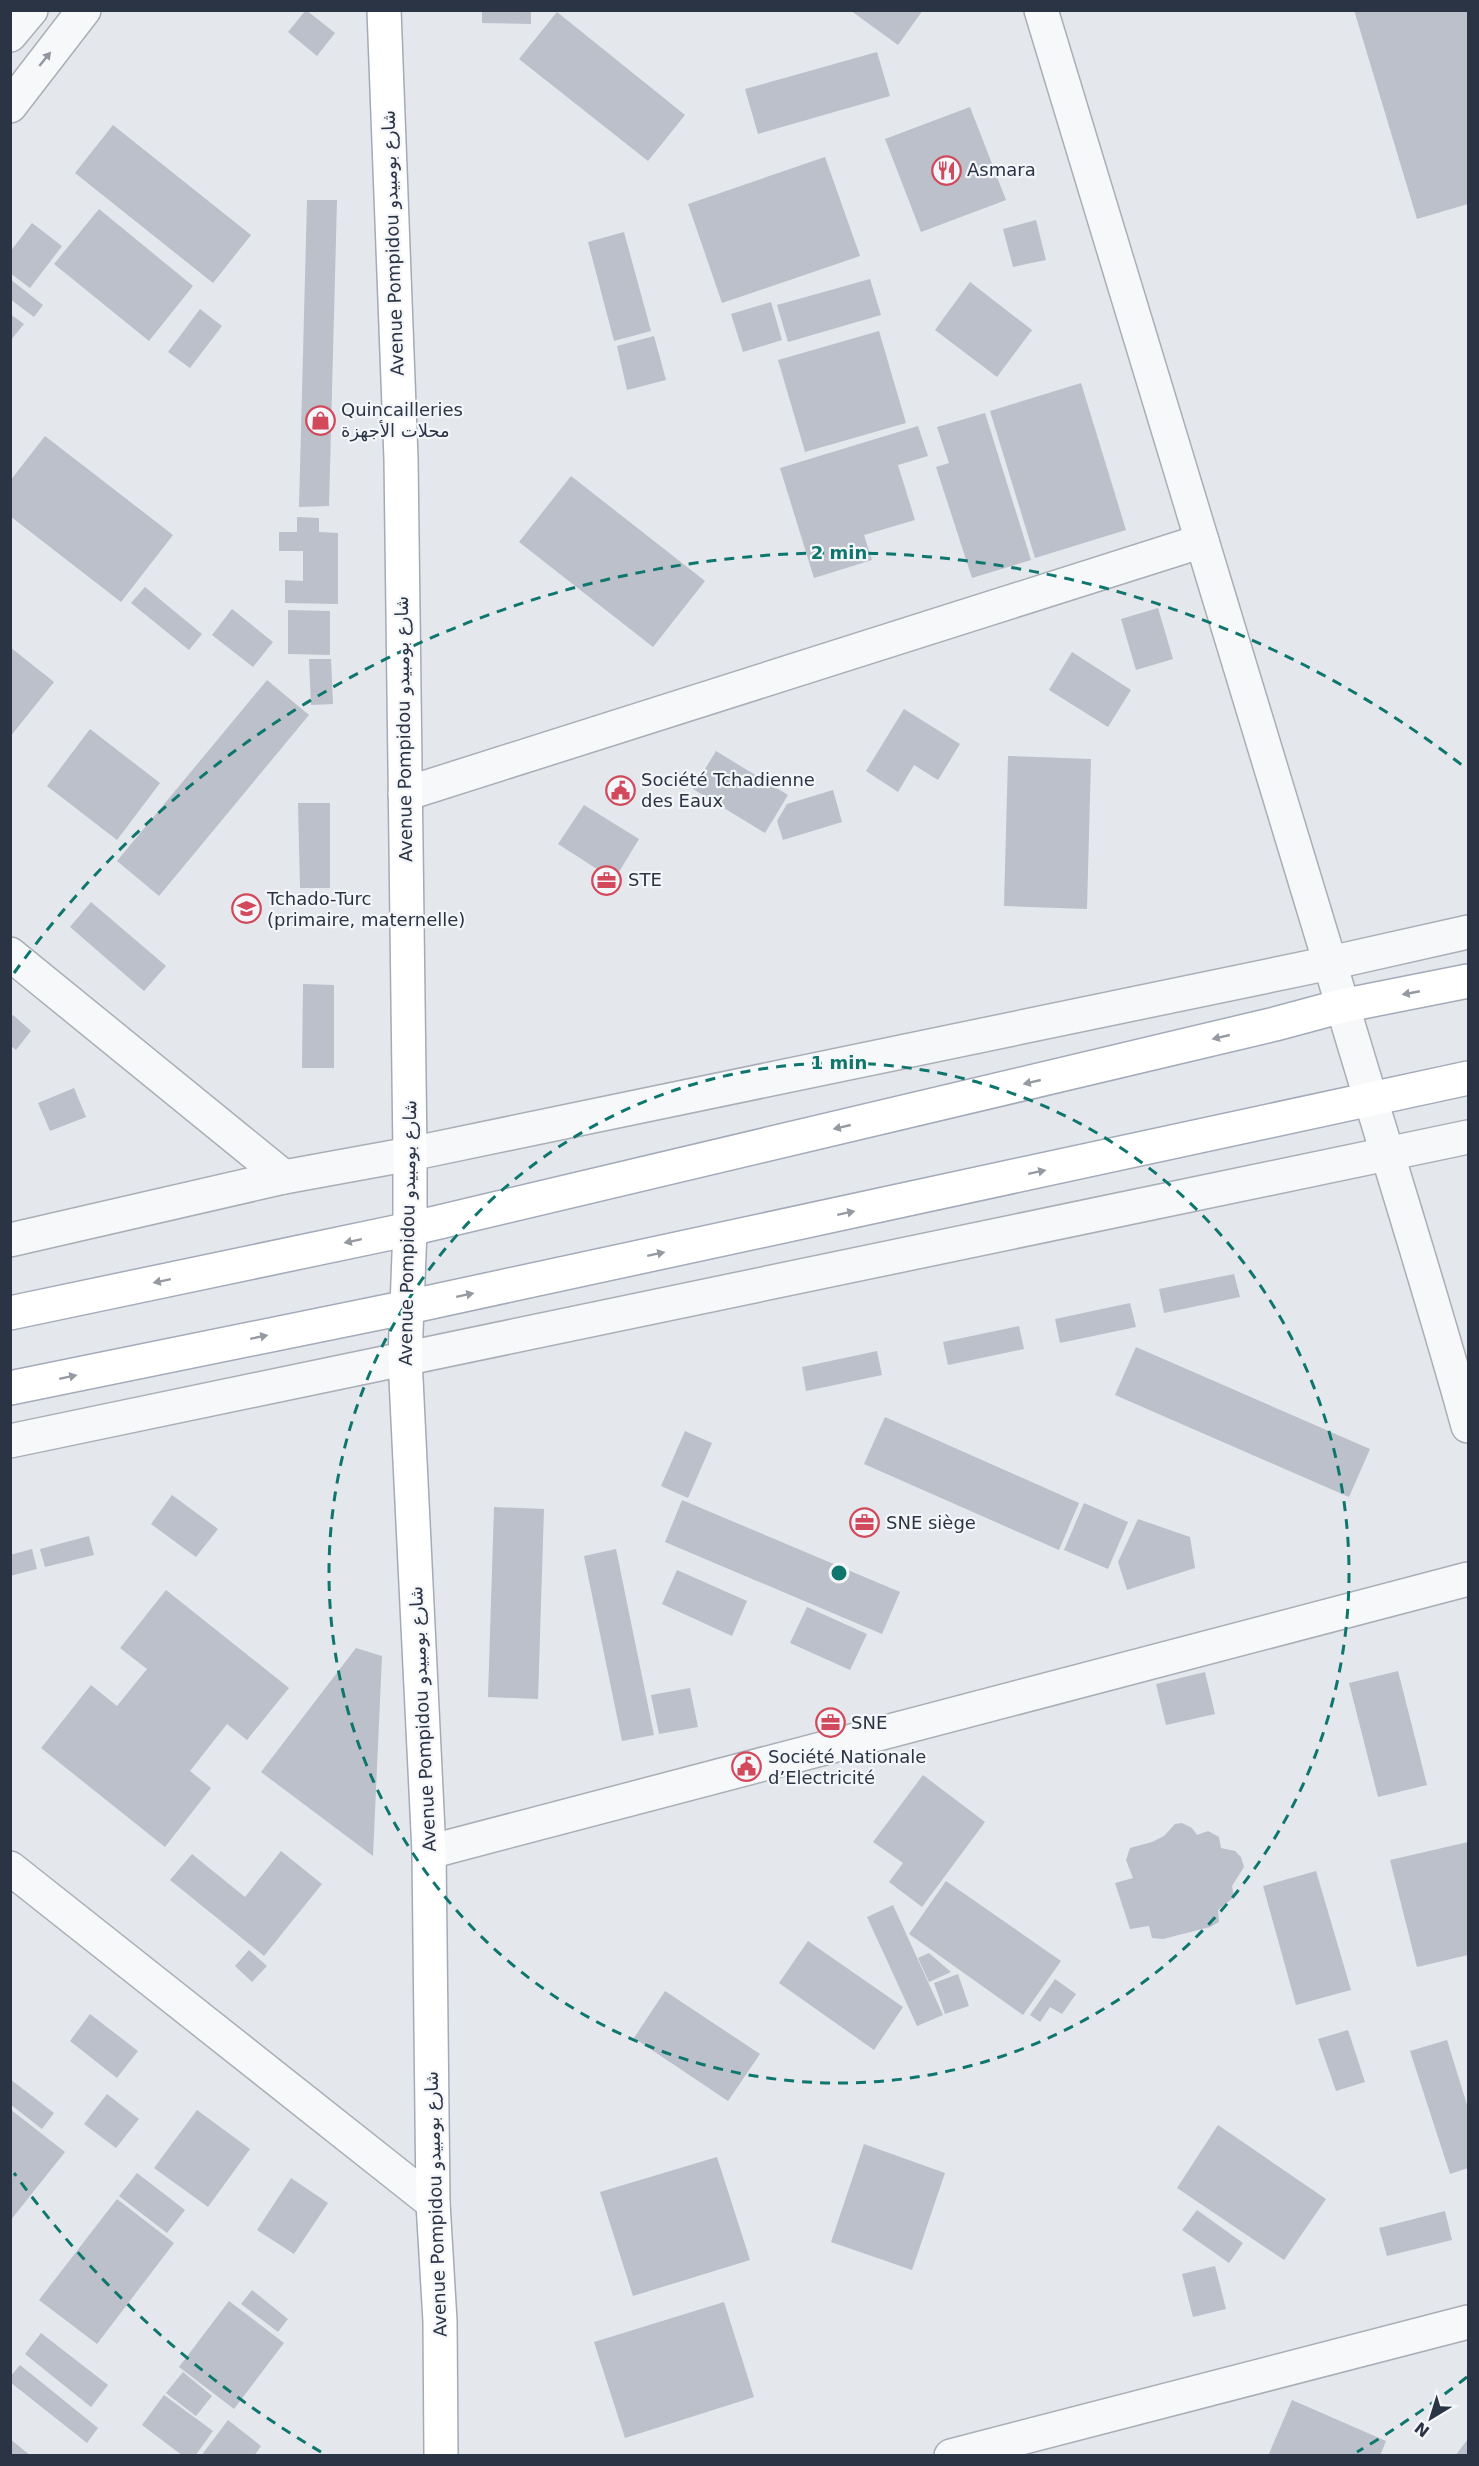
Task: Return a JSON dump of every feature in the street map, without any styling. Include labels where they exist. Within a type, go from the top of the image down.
[{"type":"main road","name":"Avenue Pompidou شارع بومبيدو","points":[[384,10],[401,459],[410,1154],[410,1229],[405,1358],[429,1852],[433,2203],[440,2321],[441,2456]]},
{"type":"main road","points":[[10,1313],[410,1229],[1275,1024],[1342,1006],[1468,981]]},
{"type":"main road","points":[[10,1388],[408,1307],[1468,1078]]},
{"type":"street","points":[[10,35],[31,10]]},
{"type":"street","points":[[10,106],[84,10]]},
{"type":"street","points":[[1041,10],[1370,1100],[1389,1154],[1468,1426]]},
{"type":"street","points":[[405,794],[1202,541]]},
{"type":"street","points":[[10,1240],[284,1177],[410,1154],[1330,963],[1468,932]]},
{"type":"street","points":[[10,954],[284,1177]]},
{"type":"street","points":[[10,1441],[1468,1137]]},
{"type":"street","points":[[429,1852],[1468,1579]]},
{"type":"street","points":[[10,1868],[433,2203]]},
{"type":"street","points":[[951,2456],[1468,2322]]},
{"type":"building","points":[[306,10],[335,33],[317,56],[288,32]]},
{"type":"building","points":[[482,10],[531,10],[531,24],[482,23]]},
{"type":"building","points":[[850,10],[923,10],[898,45]]},
{"type":"building","points":[[1354,10],[1468,10],[1468,204],[1417,219]]},
{"type":"building","points":[[557,12],[685,115],[648,161],[519,59]]},
{"type":"building","points":[[877,52],[890,96],[758,134],[745,89]]},
{"type":"building","name":"Asmara","points":[[970,107],[1006,200],[921,232],[885,139]]},
{"type":"building","points":[[113,125],[251,235],[213,283],[75,173]]},
{"type":"building","points":[[825,157],[860,256],[722,303],[688,204]]},
{"type":"building","points":[[307,200],[337,200],[329,506],[299,507]]},
{"type":"building","points":[[99,209],[193,286],[149,341],[54,264]]},
{"type":"building","points":[[1036,220],[1046,260],[1013,267],[1003,229]]},
{"type":"building","points":[[32,223],[62,246],[30,288],[10,273],[10,252]]},
{"type":"building","points":[[624,232],[651,331],[614,341],[588,242]]},
{"type":"building","points":[[10,279],[43,305],[34,317],[10,299]]},
{"type":"building","points":[[870,279],[881,315],[788,342],[777,305]]},
{"type":"building","points":[[970,282],[1032,330],[997,377],[935,330]]},
{"type":"building","points":[[771,302],[782,340],[743,352],[731,314]]},
{"type":"building","points":[[200,309],[222,326],[190,368],[168,352]]},
{"type":"building","points":[[10,314],[24,324],[10,341]]},
{"type":"building","points":[[879,331],[906,423],[805,452],[778,360]]},
{"type":"building","points":[[654,336],[666,380],[627,390],[617,346]]},
{"type":"building","points":[[1081,383],[1126,530],[1035,558],[990,411]]},
{"type":"building","points":[[985,413],[1031,560],[972,578],[936,467],[949,463],[937,427]]},
{"type":"building","points":[[918,426],[928,456],[898,465],[915,520],[864,535],[872,560],[814,578],[780,468]]},
{"type":"building","points":[[45,436],[173,535],[121,602],[10,516],[10,481]]},
{"type":"building","points":[[571,476],[705,581],[653,647],[519,542]]},
{"type":"building","points":[[297,517],[319,518],[319,532],[338,533],[338,604],[285,603],[285,580],[303,581],[303,551],[279,551],[279,532],[297,532]]},
{"type":"building","points":[[145,587],[202,634],[189,650],[131,603]]},
{"type":"building","points":[[1158,608],[1173,659],[1136,670],[1121,619]]},
{"type":"building","points":[[232,609],[273,642],[253,667],[212,635]]},
{"type":"building","points":[[288,610],[330,611],[330,655],[288,654]]},
{"type":"building","points":[[10,647],[54,682],[10,737]]},
{"type":"building","points":[[1072,652],[1131,690],[1108,727],[1049,690]]},
{"type":"building","points":[[309,659],[331,659],[333,704],[311,705]]},
{"type":"building","points":[[267,680],[309,715],[159,896],[117,861]]},
{"type":"building","points":[[904,709],[960,744],[938,780],[914,765],[898,792],[866,771]]},
{"type":"building","points":[[90,729],[160,783],[117,840],[47,786]]},
{"type":"building","points":[[716,751],[788,795],[765,833],[693,789]]},
{"type":"building","points":[[1008,756],[1091,759],[1087,909],[1004,906]]},
{"type":"building","points":[[833,790],[842,822],[783,840],[777,821],[787,804]]},
{"type":"building","points":[[298,803],[330,803],[330,888],[300,888]]},
{"type":"building","points":[[584,805],[639,839],[614,880],[558,844]]},
{"type":"building","points":[[91,902],[166,966],[144,991],[70,927]]},
{"type":"building","points":[[303,984],[334,985],[334,1068],[302,1068]]},
{"type":"building","points":[[13,1015],[31,1031],[16,1050],[10,1045],[10,1018]]},
{"type":"building","points":[[74,1088],[86,1117],[50,1131],[38,1103]]},
{"type":"building","points":[[1234,1274],[1240,1297],[1164,1313],[1159,1289]]},
{"type":"building","points":[[1130,1303],[1136,1327],[1060,1343],[1055,1319]]},
{"type":"building","points":[[1019,1326],[1024,1349],[948,1365],[943,1342]]},
{"type":"building","points":[[1136,1347],[1370,1449],[1349,1497],[1115,1395]]},
{"type":"building","points":[[877,1351],[882,1375],[806,1391],[802,1367]]},
{"type":"building","points":[[885,1417],[1079,1503],[1059,1550],[864,1464]]},
{"type":"building","points":[[685,1431],[712,1443],[688,1498],[661,1486]]},
{"type":"building","points":[[172,1495],[218,1529],[196,1557],[151,1524]]},
{"type":"building","points":[[682,1500],[900,1592],[882,1634],[665,1542]]},
{"type":"building","points":[[1084,1503],[1128,1522],[1108,1569],[1064,1550]]},
{"type":"building","points":[[494,1507],[544,1509],[538,1699],[488,1697]]},
{"type":"building","points":[[1138,1519],[1190,1537],[1195,1568],[1127,1590],[1118,1562]]},
{"type":"building","points":[[89,1536],[94,1555],[45,1567],[40,1549]]},
{"type":"building","points":[[32,1549],[37,1569],[10,1576],[10,1555]]},
{"type":"building","points":[[616,1549],[654,1735],[622,1741],[584,1556]]},
{"type":"building","points":[[677,1570],[747,1601],[732,1636],[662,1604]]},
{"type":"building","points":[[166,1590],[289,1688],[247,1740],[227,1724],[190,1771],[211,1788],[165,1847],[41,1748],[91,1685],[117,1706],[147,1669],[120,1648]]},
{"type":"building","points":[[807,1607],[867,1634],[850,1670],[790,1643]]},
{"type":"building","points":[[356,1648],[382,1656],[373,1856],[261,1772]]},
{"type":"building","points":[[1398,1671],[1427,1785],[1378,1797],[1349,1683]]},
{"type":"building","points":[[1205,1672],[1215,1714],[1166,1725],[1156,1684]]},
{"type":"building","points":[[690,1688],[698,1727],[659,1734],[651,1695]]},
{"type":"building","points":[[923,1775],[985,1822],[922,1907],[889,1882],[903,1863],[873,1842]]},
{"type":"building","points":[[1182,1823],[1192,1828],[1197,1835],[1208,1831],[1219,1837],[1221,1848],[1235,1851],[1241,1857],[1244,1867],[1232,1886],[1234,1897],[1218,1910],[1219,1922],[1210,1927],[1163,1939],[1152,1938],[1149,1926],[1130,1929],[1115,1883],[1133,1878],[1126,1860],[1130,1848],[1152,1842],[1164,1836],[1175,1824]]},
{"type":"building","points":[[1468,1842],[1468,1955],[1417,1967],[1390,1860]]},
{"type":"building","points":[[281,1851],[322,1884],[264,1956],[170,1880],[192,1854],[245,1897]]},
{"type":"building","points":[[1316,1871],[1351,1990],[1296,2005],[1263,1886]]},
{"type":"building","points":[[946,1881],[1061,1961],[1023,2015],[909,1934]]},
{"type":"building","points":[[893,1905],[943,2015],[917,2026],[867,1917]]},
{"type":"building","points":[[808,1941],[903,2007],[874,2050],[779,1983]]},
{"type":"building","points":[[249,1950],[267,1966],[252,1982],[235,1966]]},
{"type":"building","points":[[929,1953],[951,1972],[929,1982],[918,1958]]},
{"type":"building","points":[[958,1974],[969,2006],[945,2014],[934,1983]]},
{"type":"building","points":[[1055,1979],[1076,1994],[1062,2014],[1050,2007],[1040,2022],[1030,2015]]},
{"type":"building","points":[[665,1991],[760,2054],[728,2101],[634,2038]]},
{"type":"building","points":[[90,2014],[138,2051],[117,2078],[70,2041]]},
{"type":"building","points":[[1348,2030],[1365,2082],[1336,2091],[1318,2039]]},
{"type":"building","points":[[1447,2040],[1468,2108],[1468,2168],[1450,2174],[1410,2051]]},
{"type":"building","points":[[10,2079],[54,2113],[42,2129],[10,2104]]},
{"type":"building","points":[[107,2094],[139,2119],[116,2148],[84,2124]]},
{"type":"building","points":[[10,2109],[65,2152],[10,2221]]},
{"type":"building","points":[[197,2110],[250,2149],[208,2207],[154,2168]]},
{"type":"building","points":[[1218,2125],[1326,2199],[1284,2260],[1177,2188]]},
{"type":"building","points":[[864,2144],[945,2173],[912,2270],[831,2242]]},
{"type":"building","points":[[717,2157],[750,2260],[633,2296],[600,2192]]},
{"type":"building","points":[[137,2173],[185,2210],[167,2233],[119,2196]]},
{"type":"building","points":[[291,2178],[328,2203],[294,2254],[257,2230]]},
{"type":"building","points":[[117,2199],[174,2243],[97,2344],[39,2300]]},
{"type":"building","points":[[1197,2210],[1243,2243],[1229,2263],[1182,2230]]},
{"type":"building","points":[[1445,2211],[1452,2240],[1387,2256],[1379,2228]]},
{"type":"building","points":[[1215,2266],[1226,2309],[1193,2317],[1182,2274]]},
{"type":"building","points":[[252,2290],[288,2319],[278,2332],[241,2304]]},
{"type":"building","points":[[229,2301],[284,2343],[234,2409],[179,2367]]},
{"type":"building","points":[[724,2302],[754,2397],[625,2438],[594,2342]]},
{"type":"building","points":[[41,2333],[108,2385],[91,2407],[25,2354]]},
{"type":"building","points":[[20,2365],[98,2428],[87,2443],[10,2382],[10,2377]]},
{"type":"building","points":[[183,2372],[212,2396],[196,2416],[166,2393]]},
{"type":"building","points":[[164,2395],[213,2431],[195,2456],[183,2456],[142,2425]]},
{"type":"building","points":[[1292,2400],[1386,2441],[1380,2456],[1268,2456]]},
{"type":"building","points":[[228,2420],[261,2446],[254,2456],[201,2456]]},
{"type":"building","points":[[10,2439],[31,2456],[10,2456]]},
{"type":"building","points":[[1468,2439],[1468,2456],[1455,2456]]},
{"type":"place","name":"Asmara","points":[[946,170]]},
{"type":"place","name":"Quincailleries محلات الأجهزة","points":[[320,420]]},
{"type":"place","name":"Société Tchadienne des Eaux","points":[[620,790]]},
{"type":"place","name":"STE","points":[[607,880]]},
{"type":"place","name":"Tchado-Turc (primaire, maternelle)","points":[[246,909]]},
{"type":"place","name":"SNE siège","points":[[865,1523]]},
{"type":"place","name":"SNE","points":[[830,1723]]},
{"type":"place","name":"Société Nationale d’Electricité","points":[[747,1767]]}]
